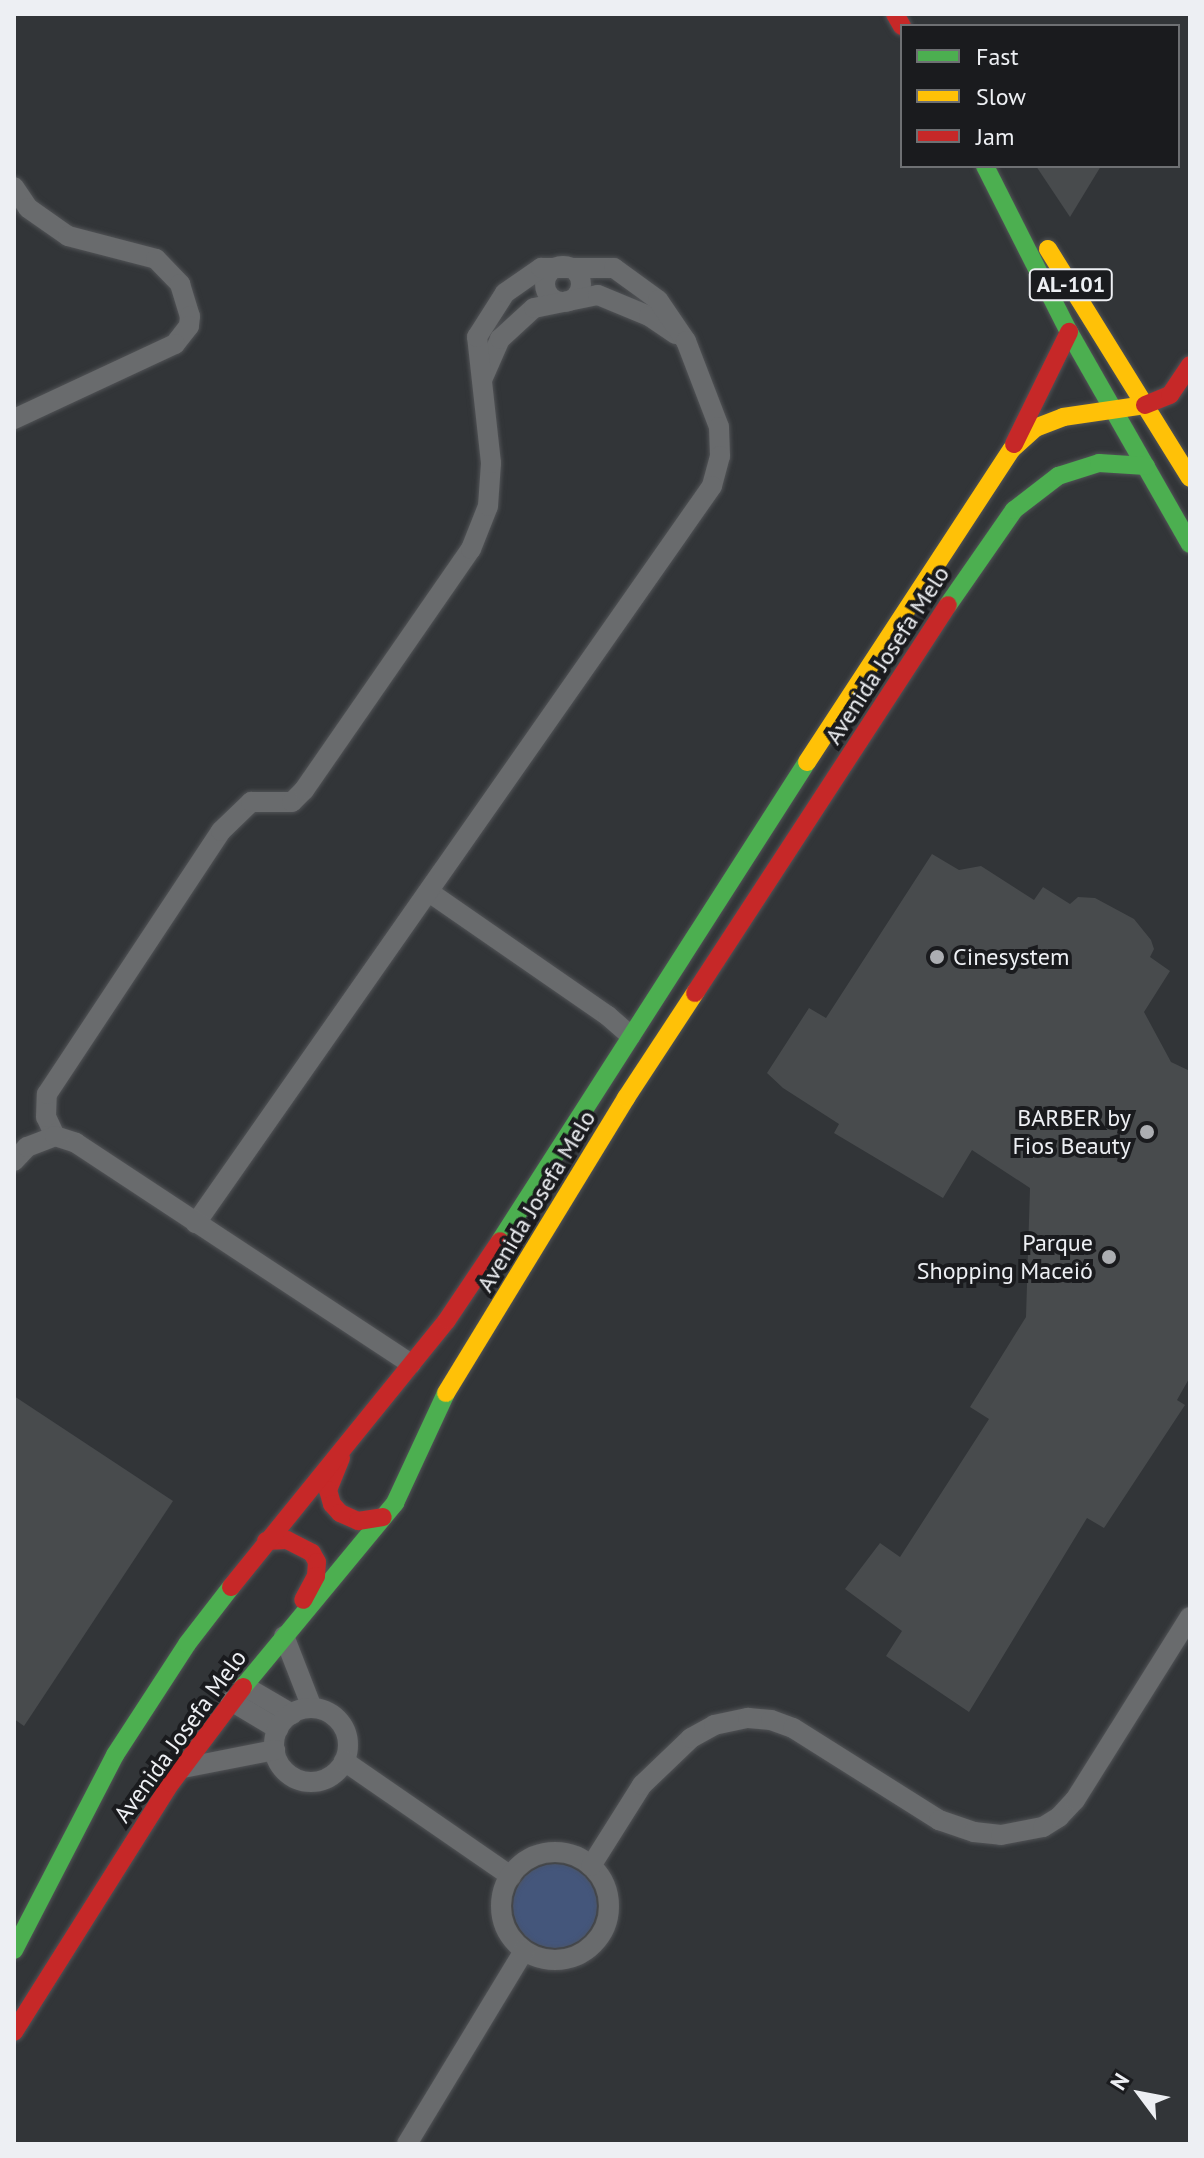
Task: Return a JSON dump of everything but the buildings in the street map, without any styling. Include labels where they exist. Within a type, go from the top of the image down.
[{"type":"main road","name":"AL-101","points":[[986,168],[1069,332],[1190,544]]},
{"type":"main road","name":"AL-101","points":[[995,168],[1190,478]]},
{"type":"main road","points":[[1012,449],[1069,332]]},
{"type":"main road","points":[[1145,405],[1170,395],[1190,365]]},
{"type":"main road","name":"Avenida Josefa Melo","points":[[14,1950],[115,1755],[187,1644],[474,1282],[1012,449],[1044,424],[1112,408],[1145,405]]},
{"type":"main road","points":[[1044,424],[1064,446],[1058,476]]},
{"type":"main road","name":"Avenida Josefa Melo","points":[[14,2032],[183,1768],[238,1693],[383,1517],[410,1476],[449,1387],[682,1011],[990,542],[1014,510],[1058,476],[1099,463],[1146,466]]},
{"type":"main road","points":[[367,1418],[333,1471],[328,1490],[332,1504],[340,1513],[358,1521],[383,1517]]},
{"type":"main road","points":[[266,1541],[287,1540],[300,1545],[317,1562],[316,1576],[286,1633]]},
{"type":"street","points":[[14,187],[28,208],[68,236],[156,259],[180,284],[190,316],[189,326],[175,344],[14,419]]},
{"type":"street","points":[[562,266],[547,275],[544,287],[556,302],[568,302]]},
{"type":"street","points":[[55,1136],[46,1117],[47,1094],[221,831],[251,802],[292,802],[304,790],[471,549],[488,506],[491,463],[477,337],[505,293],[541,268],[614,268],[658,300],[686,341],[719,427],[720,456],[712,486],[196,1223]]},
{"type":"street","points":[[480,384],[500,339],[534,308],[598,295],[649,316],[686,341]]},
{"type":"street","points":[[429,892],[608,1016],[631,1036]]},
{"type":"street","points":[[14,1161],[27,1147],[55,1136],[76,1143],[411,1364]]},
{"type":"street","points":[[591,1866],[642,1785],[691,1738],[714,1725],[748,1718],[771,1720],[793,1728],[939,1820],[974,1832],[1001,1835],[1043,1827],[1059,1817],[1075,1800],[1190,1617]]},
{"type":"street","points":[[183,1768],[289,1725],[332,1714],[348,1740],[344,1761],[331,1776],[321,1781],[300,1780],[283,1769],[289,1725],[286,1633]]},
{"type":"street","points":[[238,1693],[289,1725]]},
{"type":"street","points":[[344,1761],[511,1876]]},
{"type":"street","points":[[549,1853],[571,1855],[591,1866],[601,1878],[609,1909],[597,1939],[571,1958],[547,1959],[524,1951],[504,1924],[504,1891],[511,1876],[527,1860],[549,1853]]},
{"type":"street","points":[[412,2142],[524,1951]]},
{"type":"shaded area","points":[[555,1864],[571,1867],[585,1876],[594,1890],[597,1906],[594,1922],[585,1936],[571,1945],[555,1948],[539,1945],[525,1936],[516,1922],[513,1906],[516,1890],[525,1876],[539,1867]]},
{"type":"traffic: fast","points":[[986,168],[1069,332],[1190,544]]},
{"type":"traffic: fast","points":[[948,605],[1014,510],[1058,476],[1099,463],[1146,466]]},
{"type":"traffic: fast","points":[[500,1241],[807,762]]},
{"type":"traffic: fast","points":[[243,1687],[395,1503],[446,1393]]},
{"type":"traffic: fast","points":[[14,1950],[115,1755],[187,1644],[231,1587]]},
{"type":"traffic: slow","points":[[1048,249],[1190,478]]},
{"type":"traffic: slow","points":[[807,762],[1012,449],[1035,428],[1063,417],[1145,405]]},
{"type":"traffic: slow","points":[[446,1393],[626,1098],[695,993]]},
{"type":"traffic: jam","points":[[895,14],[901,24]]},
{"type":"traffic: jam","points":[[1014,444],[1069,332]]},
{"type":"traffic: jam","points":[[1145,405],[1170,395],[1190,365]]},
{"type":"traffic: jam","points":[[695,993],[948,605]]},
{"type":"traffic: jam","points":[[231,1587],[447,1320],[500,1241]]},
{"type":"traffic: jam","points":[[341,1458],[328,1490],[332,1504],[340,1513],[358,1521],[383,1517]]},
{"type":"traffic: jam","points":[[266,1541],[287,1540],[312,1553],[317,1562],[316,1576],[303,1600]]},
{"type":"traffic: jam","points":[[14,2032],[171,1783],[243,1687]]},
{"type":"place","name":"Cinesystem","points":[[937,957]]},
{"type":"place","name":"BARBER by Fios Beauty","points":[[1147,1132]]},
{"type":"place","name":"Parque Shopping Maceió","points":[[1109,1257]]}]
